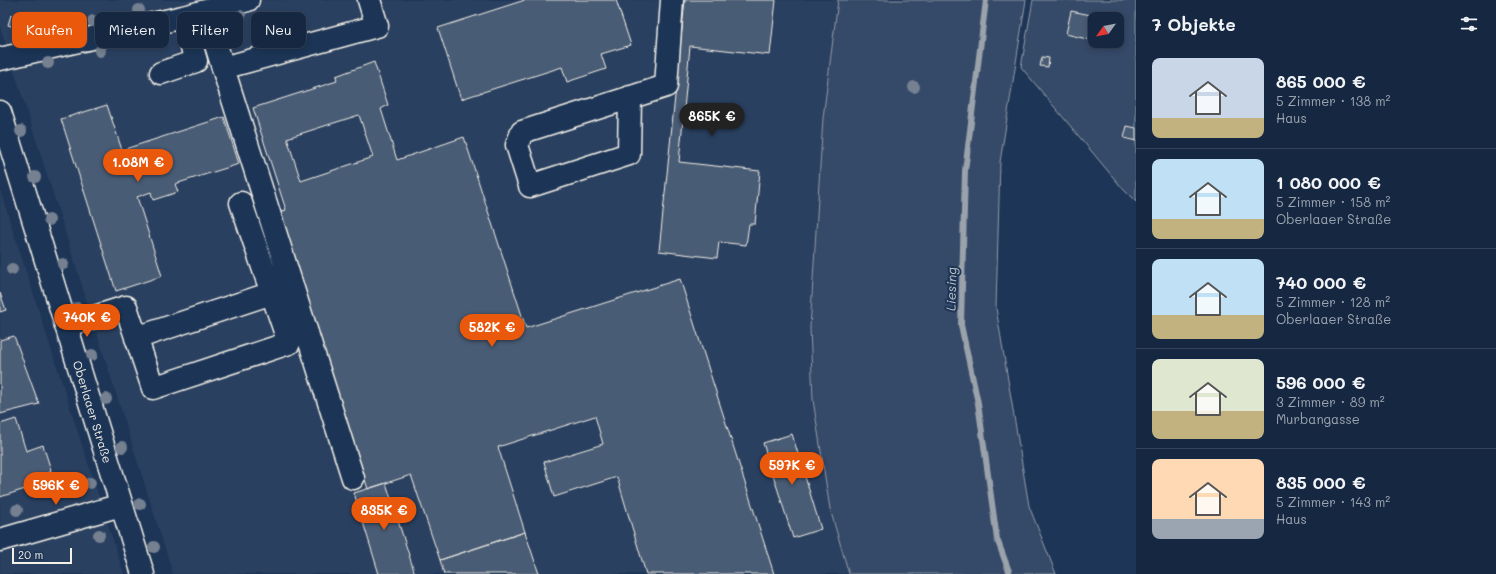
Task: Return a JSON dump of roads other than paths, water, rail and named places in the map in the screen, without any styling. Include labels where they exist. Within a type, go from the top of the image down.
[{"type":"main road","points":[[202,12],[248,0]]},
{"type":"main road","points":[[223,68],[377,26],[369,0]]},
{"type":"main road","points":[[630,97],[629,154],[530,186],[517,145],[522,132],[630,97],[666,86],[672,0]]},
{"type":"main road","points":[[206,11],[353,478]]},
{"type":"main road","points":[[0,59],[177,18]]},
{"type":"main road","points":[[161,73],[196,61],[192,48]]},
{"type":"main road","name":"Oberlaaer Straße","points":[[0,112],[143,574]]},
{"type":"main road","points":[[66,326],[126,307],[152,388],[289,343],[241,203]]},
{"type":"main road","points":[[136,338],[272,293]]},
{"type":"main road","points":[[0,540],[121,505]]},
{"type":"waterway","name":"Liesing","points":[[986,0],[965,171],[961,325],[978,403],[997,539],[1010,574]]}]
